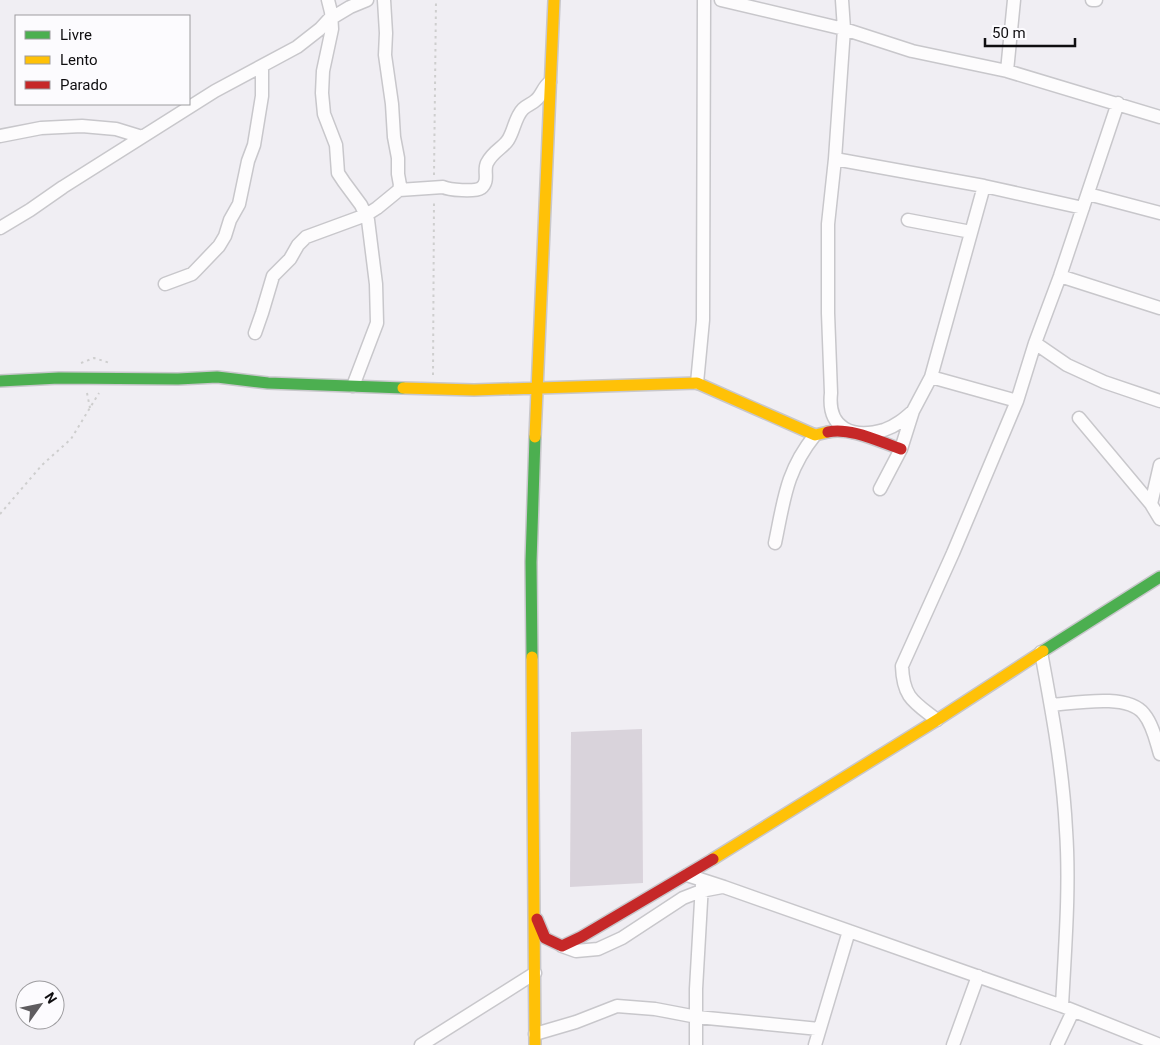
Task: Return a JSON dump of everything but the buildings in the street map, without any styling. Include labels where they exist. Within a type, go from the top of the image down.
[{"type":"street","points":[[328,0],[332,29],[323,71],[324,114],[336,145],[338,172],[366,215],[371,230],[376,279],[377,323],[353,386]]},
{"type":"street","points":[[0,228],[225,84],[262,67],[302,44],[331,17],[367,0]]},
{"type":"street","points":[[384,0],[385,55],[398,158],[399,190]]},
{"type":"street","points":[[554,0],[536,387],[531,562],[535,1040],[617,1006],[655,1009],[818,1040],[849,931]]},
{"type":"street","points":[[697,382],[703,320],[704,0]]},
{"type":"street","points":[[724,0],[844,29],[912,51],[1007,71],[1160,117]]},
{"type":"street","points":[[842,0],[844,29],[835,159],[828,224],[830,405],[833,416],[840,425],[850,432],[901,448]]},
{"type":"street","points":[[1007,71],[1014,0]]},
{"type":"street","points":[[164,284],[192,274],[201,267],[225,236],[230,220],[239,204],[248,160],[254,145],[262,96],[262,67]]},
{"type":"street","points":[[255,333],[274,276],[290,259],[298,245],[306,237],[366,215],[399,190],[443,187],[448,190],[459,188],[470,191],[481,188],[485,184],[485,167],[487,162],[498,148],[508,141],[522,109],[538,100],[546,84],[550,82]]},
{"type":"street","points":[[937,720],[907,693],[902,681],[902,666],[954,553],[1017,401],[1035,343],[1060,276],[1118,103]]},
{"type":"street","points":[[0,136],[41,128],[93,126],[116,129],[142,137]]},
{"type":"street","points":[[835,159],[984,186],[1083,208]]},
{"type":"street","points":[[880,489],[901,448],[913,411],[931,377],[984,186]]},
{"type":"street","points":[[1088,194],[1160,213]]},
{"type":"street","points":[[908,220],[971,232]]},
{"type":"street","points":[[1060,276],[1160,308]]},
{"type":"street","points":[[1035,343],[1067,364],[1104,382],[1160,401]]},
{"type":"street","points":[[0,382],[59,378],[178,379],[217,377],[268,382],[474,390],[697,382],[815,435],[836,430],[868,432],[885,430],[900,422],[913,411]]},
{"type":"street","points":[[931,377],[1017,401]]},
{"type":"street","points":[[1079,418],[1151,504],[1160,519]]},
{"type":"street","points":[[775,543],[788,480],[803,450],[815,435]]},
{"type":"street","points":[[1151,504],[1160,465]]},
{"type":"street","points":[[562,946],[588,933],[687,875],[937,720],[1160,577]]},
{"type":"street","points":[[1041,652],[1061,772],[1066,830],[1068,889],[1067,1008],[1057,1045]]},
{"type":"street","points":[[1051,705],[1114,701],[1128,702],[1138,707],[1146,716],[1160,754]]},
{"type":"street","points":[[687,875],[702,885],[724,887],[1067,1008],[1160,1045]]},
{"type":"street","points":[[534,911],[545,938],[576,952],[598,949],[637,929],[702,885]]},
{"type":"street","points":[[696,1045],[696,989],[702,885]]},
{"type":"street","points":[[422,1045],[535,972]]},
{"type":"street","points":[[953,1045],[978,976]]},
{"type":"path","points":[[0,514],[42,465],[71,438],[90,408]]},
{"type":"traffic: fast","points":[[0,381],[59,378],[178,379],[217,377],[268,383],[403,388]]},
{"type":"traffic: fast","points":[[532,657],[531,562],[535,437]]},
{"type":"traffic: fast","points":[[1043,651],[1160,577]]},
{"type":"traffic: slow","points":[[535,437],[554,0]]},
{"type":"traffic: slow","points":[[403,388],[474,390],[697,383],[815,435],[828,432]]},
{"type":"traffic: slow","points":[[713,859],[937,720],[1043,651]]},
{"type":"traffic: slow","points":[[532,657],[535,1045]]},
{"type":"traffic: jam","points":[[828,432],[855,433],[901,449]]},
{"type":"traffic: jam","points":[[537,919],[545,938],[562,946],[581,937],[713,859]]}]
